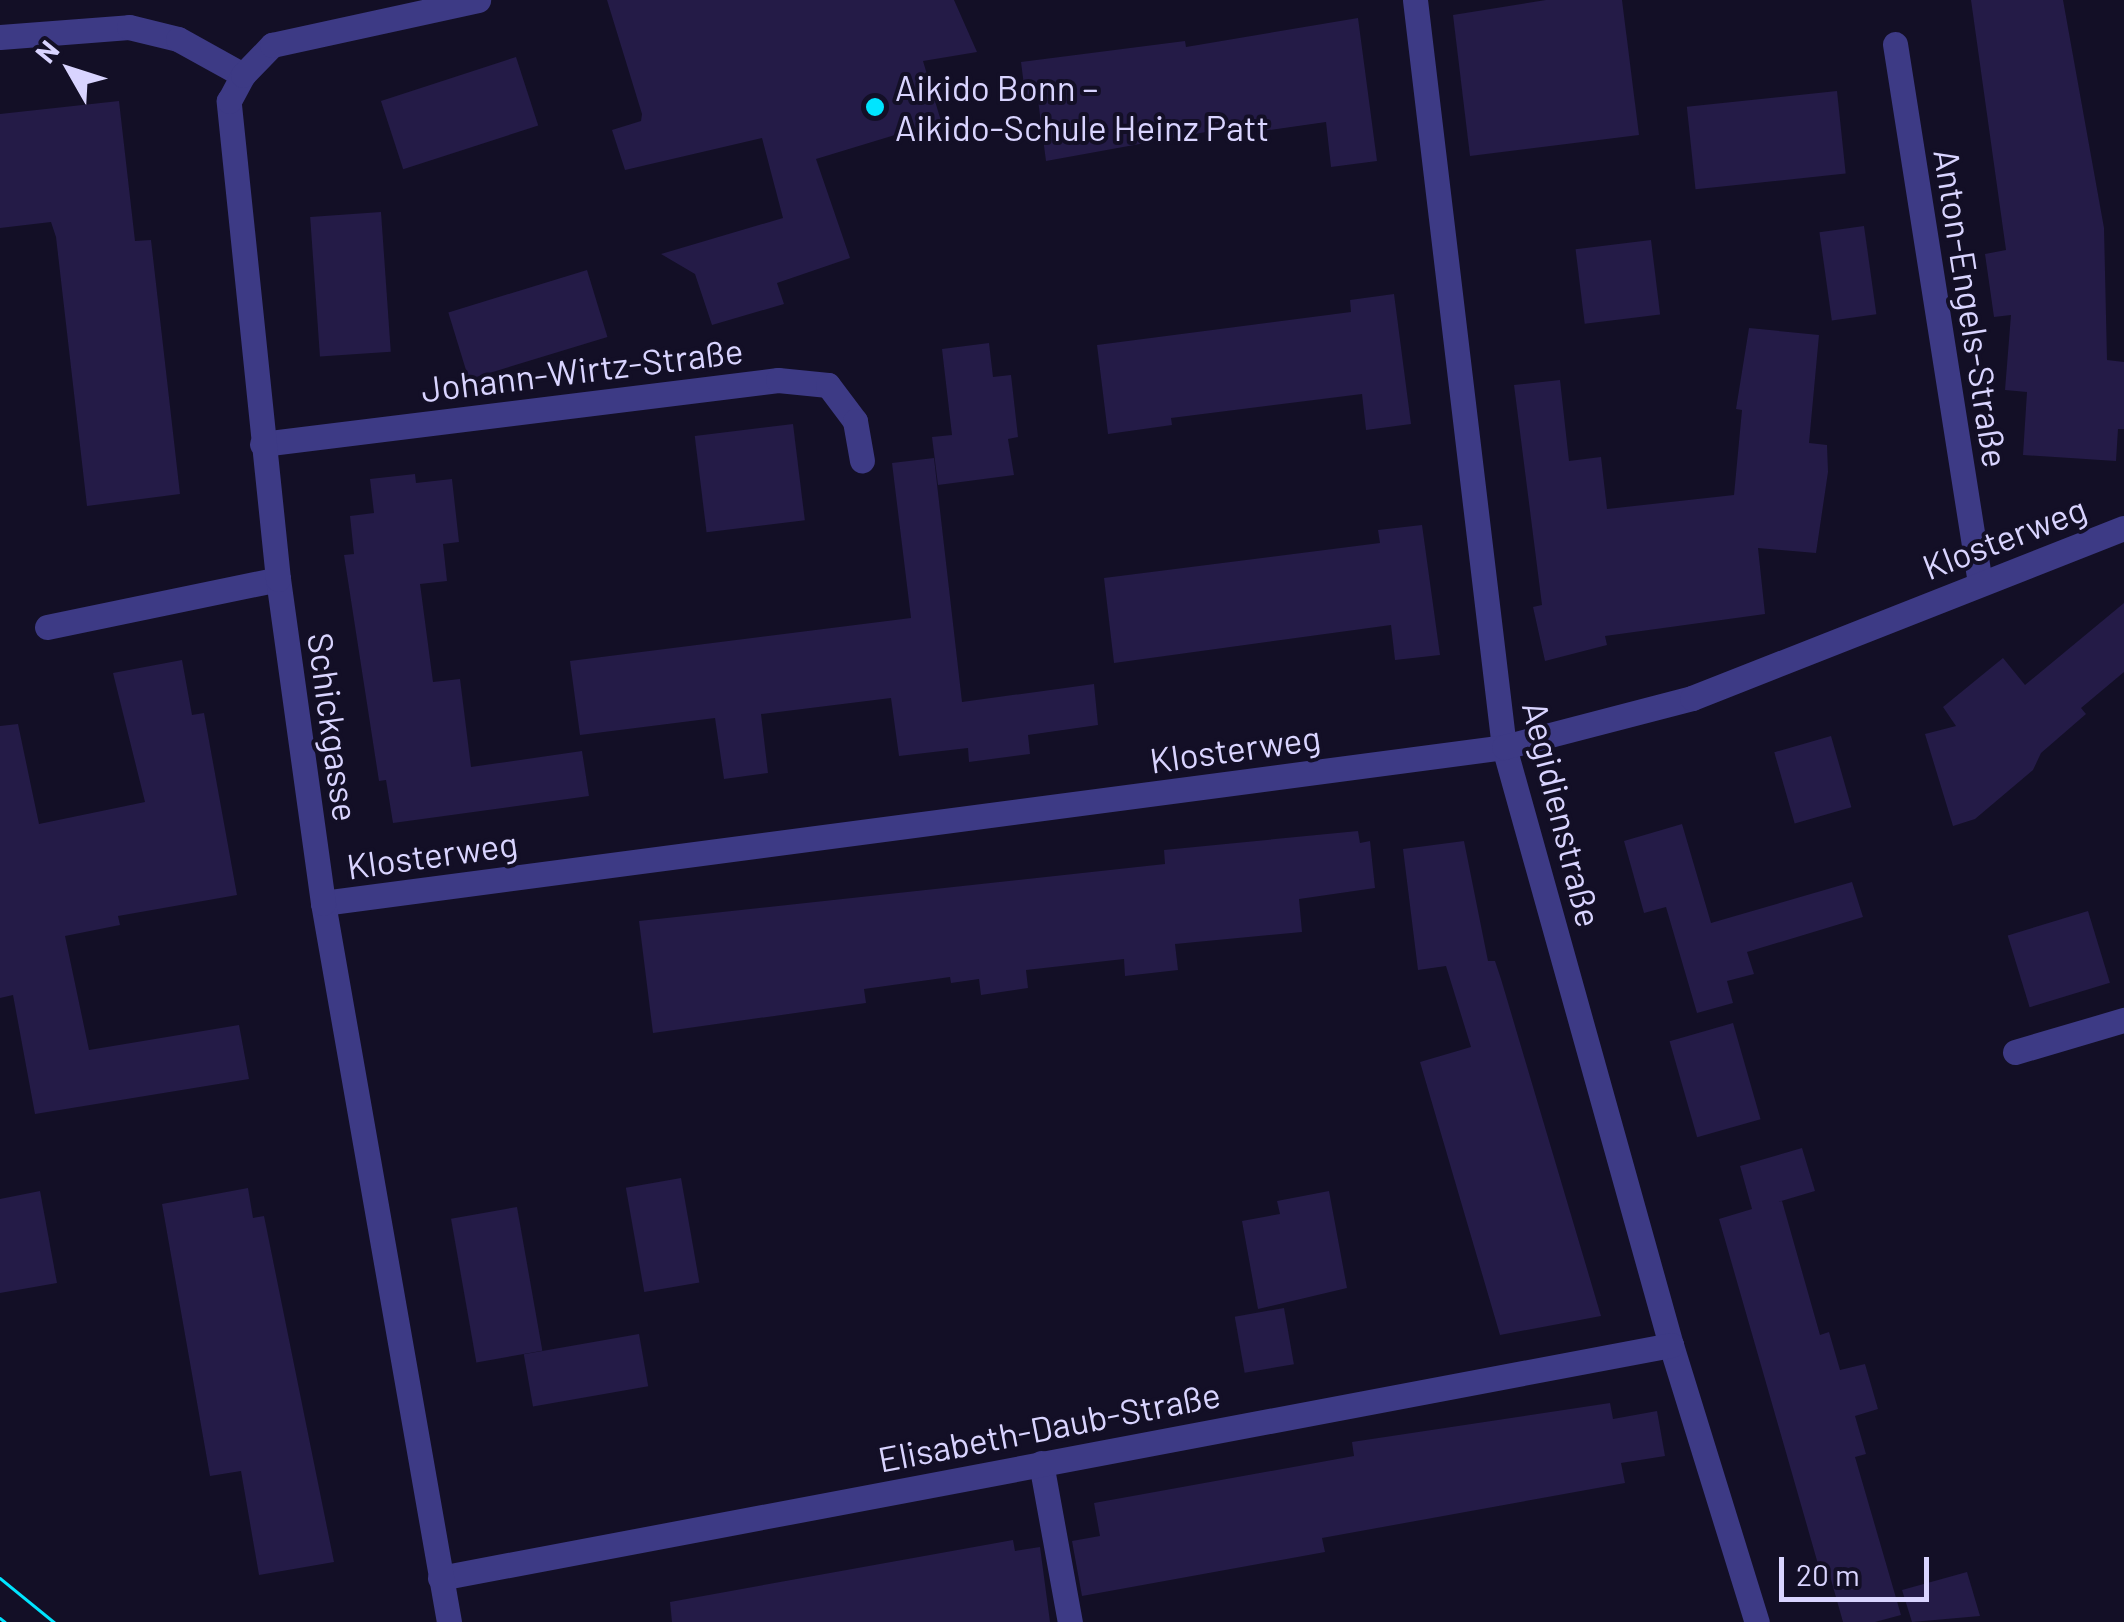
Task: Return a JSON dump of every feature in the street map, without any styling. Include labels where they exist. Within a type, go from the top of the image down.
[{"type":"street","points":[[0,36],[130,27],[178,40],[242,76],[272,45],[478,0]]},
{"type":"street","name":"Aegidienstraße","points":[[1415,0],[1504,747],[1670,1345],[1757,1622]]},
{"type":"street","name":"Anton-Engels-Straße","points":[[1895,44],[1980,584]]},
{"type":"street","name":"Schickgasse","points":[[242,76],[230,101],[278,579],[323,903],[450,1622]]},
{"type":"street","name":"Johann-Wirtz-Straße","points":[[262,444],[778,380],[828,386],[855,421],[862,460]]},
{"type":"street","name":"Klosterweg","points":[[323,903],[1504,747],[1692,698],[2124,528]]},
{"type":"street","points":[[47,627],[278,579]]},
{"type":"street","points":[[2015,1052],[2124,1020]]},
{"type":"street","name":"Elisabeth-Daub-Straße","points":[[440,1578],[1670,1345]]},
{"type":"street","points":[[1042,1462],[1070,1622]]},
{"type":"building","points":[[607,0],[954,0],[977,52],[923,61],[941,121],[816,159],[850,258],[777,283],[784,304],[712,325],[695,274],[661,254],[783,218],[762,138],[625,170],[612,130],[641,121],[642,114]]},
{"type":"building","points":[[1546,0],[1622,0],[1639,135],[1470,156],[1453,15]]},
{"type":"building","points":[[1971,0],[2063,0],[2104,228],[2107,360],[2124,362],[2124,429],[2118,429],[2116,461],[2023,455],[2027,392],[2005,390],[2011,315],[1994,317],[1985,254],[2006,250]]},
{"type":"building","points":[[1358,18],[1377,161],[1331,167],[1326,122],[1262,131],[1261,122],[1046,161],[1038,100],[1026,101],[1021,62],[1185,41],[1186,47]]},
{"type":"building","points":[[516,57],[538,125],[403,169],[381,101]]},
{"type":"building","points":[[1837,91],[1846,174],[1696,189],[1687,107]]},
{"type":"building","points":[[119,101],[135,241],[151,240],[180,494],[87,506],[56,237],[51,222],[0,228],[0,114]]},
{"type":"building","points":[[381,212],[391,352],[320,357],[310,217]]},
{"type":"building","points":[[1864,226],[1876,314],[1832,320],[1819,232]]},
{"type":"building","points":[[1651,240],[1660,314],[1585,324],[1576,249]]},
{"type":"building","points":[[587,270],[607,337],[469,379],[448,312]]},
{"type":"building","points":[[1394,294],[1411,424],[1366,430],[1362,394],[1171,418],[1172,425],[1108,434],[1097,345],[1351,312],[1350,300]]},
{"type":"building","points":[[1749,328],[1819,335],[1809,443],[1827,445],[1828,472],[1816,553],[1758,548],[1765,614],[1605,636],[1607,645],[1545,661],[1533,607],[1542,605],[1514,385],[1560,380],[1569,461],[1601,457],[1607,509],[1734,495],[1742,410],[1736,409]]},
{"type":"building","points":[[989,343],[993,377],[1011,375],[1018,437],[1008,439],[1014,475],[938,485],[932,437],[952,435],[942,349]]},
{"type":"building","points":[[793,424],[805,520],[707,532],[695,436]]},
{"type":"building","points":[[934,458],[962,702],[1094,684],[1098,725],[1028,735],[1030,754],[969,762],[968,748],[899,756],[891,698],[761,714],[768,773],[724,779],[715,718],[580,735],[570,661],[911,618],[892,463]]},
{"type":"building","points":[[415,474],[416,483],[452,479],[459,542],[443,544],[447,581],[420,584],[433,682],[460,679],[471,767],[582,751],[589,796],[393,823],[386,780],[379,781],[344,555],[354,554],[350,516],[374,513],[370,479]]},
{"type":"building","points":[[1422,525],[1440,655],[1395,660],[1391,625],[1114,663],[1104,578],[1380,543],[1378,530]]},
{"type":"building","points":[[2124,603],[2124,672],[2081,708],[2086,714],[2041,753],[2033,770],[1975,819],[1953,826],[1925,734],[1956,726],[1943,707],[2003,658],[2025,685]]},
{"type":"building","points":[[182,660],[192,715],[204,713],[237,895],[118,916],[120,925],[65,936],[89,1050],[239,1025],[249,1079],[35,1114],[13,995],[0,998],[0,726],[18,724],[39,824],[145,802],[113,673]]},
{"type":"building","points":[[1831,736],[1851,807],[1795,823],[1774,752]]},
{"type":"building","points":[[1682,824],[1711,923],[1852,882],[1863,917],[1747,952],[1754,974],[1727,981],[1733,1003],[1697,1013],[1666,907],[1644,913],[1624,841]]},
{"type":"building","points":[[1358,831],[1360,843],[1370,841],[1375,888],[1299,899],[1302,932],[1175,944],[1178,970],[1125,976],[1124,959],[1026,970],[1028,988],[981,995],[979,979],[951,983],[950,977],[864,989],[866,1003],[653,1033],[639,921],[1165,864],[1164,850]]},
{"type":"building","points":[[1464,841],[1488,961],[1495,961],[1501,979],[1601,1316],[1500,1335],[1420,1062],[1471,1047],[1446,966],[1418,970],[1403,849]]},
{"type":"building","points":[[2088,911],[2110,983],[2030,1007],[2008,936]]},
{"type":"building","points":[[1733,1023],[1761,1119],[1697,1137],[1670,1041]]},
{"type":"building","points":[[1802,1148],[1815,1191],[1775,1203],[1782,1201],[1820,1335],[1829,1332],[1840,1370],[1865,1364],[1878,1409],[1855,1416],[1866,1454],[1855,1457],[1901,1615],[1875,1622],[1843,1622],[1828,1569],[1820,1571],[1719,1219],[1752,1209],[1740,1166]]},
{"type":"building","points":[[681,1178],[699,1282],[644,1292],[626,1188]]},
{"type":"building","points":[[248,1188],[253,1218],[264,1216],[334,1562],[259,1575],[241,1471],[210,1476],[162,1204]]},
{"type":"building","points":[[40,1191],[57,1283],[0,1293],[0,1199]]},
{"type":"building","points":[[1329,1191],[1347,1288],[1258,1309],[1242,1221],[1280,1214],[1277,1201]]},
{"type":"building","points":[[517,1207],[542,1351],[476,1362],[451,1219]]},
{"type":"building","points":[[1284,1308],[1294,1364],[1245,1373],[1235,1317]]},
{"type":"building","points":[[639,1334],[648,1386],[533,1407],[524,1354]]},
{"type":"building","points":[[1610,1403],[1613,1419],[1657,1411],[1665,1456],[1621,1463],[1625,1483],[1322,1538],[1325,1552],[1082,1596],[1072,1541],[1100,1536],[1094,1503],[1354,1456],[1352,1442]]},
{"type":"building","points":[[1013,1540],[1015,1551],[1040,1547],[1050,1622],[672,1622],[670,1602]]},
{"type":"building","points":[[1967,1572],[1980,1616],[1912,1622],[1902,1590]]},
{"type":"tram line","points":[[0,1578],[54,1622]]},
{"type":"tram line","points":[[0,1618],[5,1622]]},
{"type":"place","name":"Aikido Bonn – Aikido-Schule Heinz Patt","points":[[875,107]]}]
